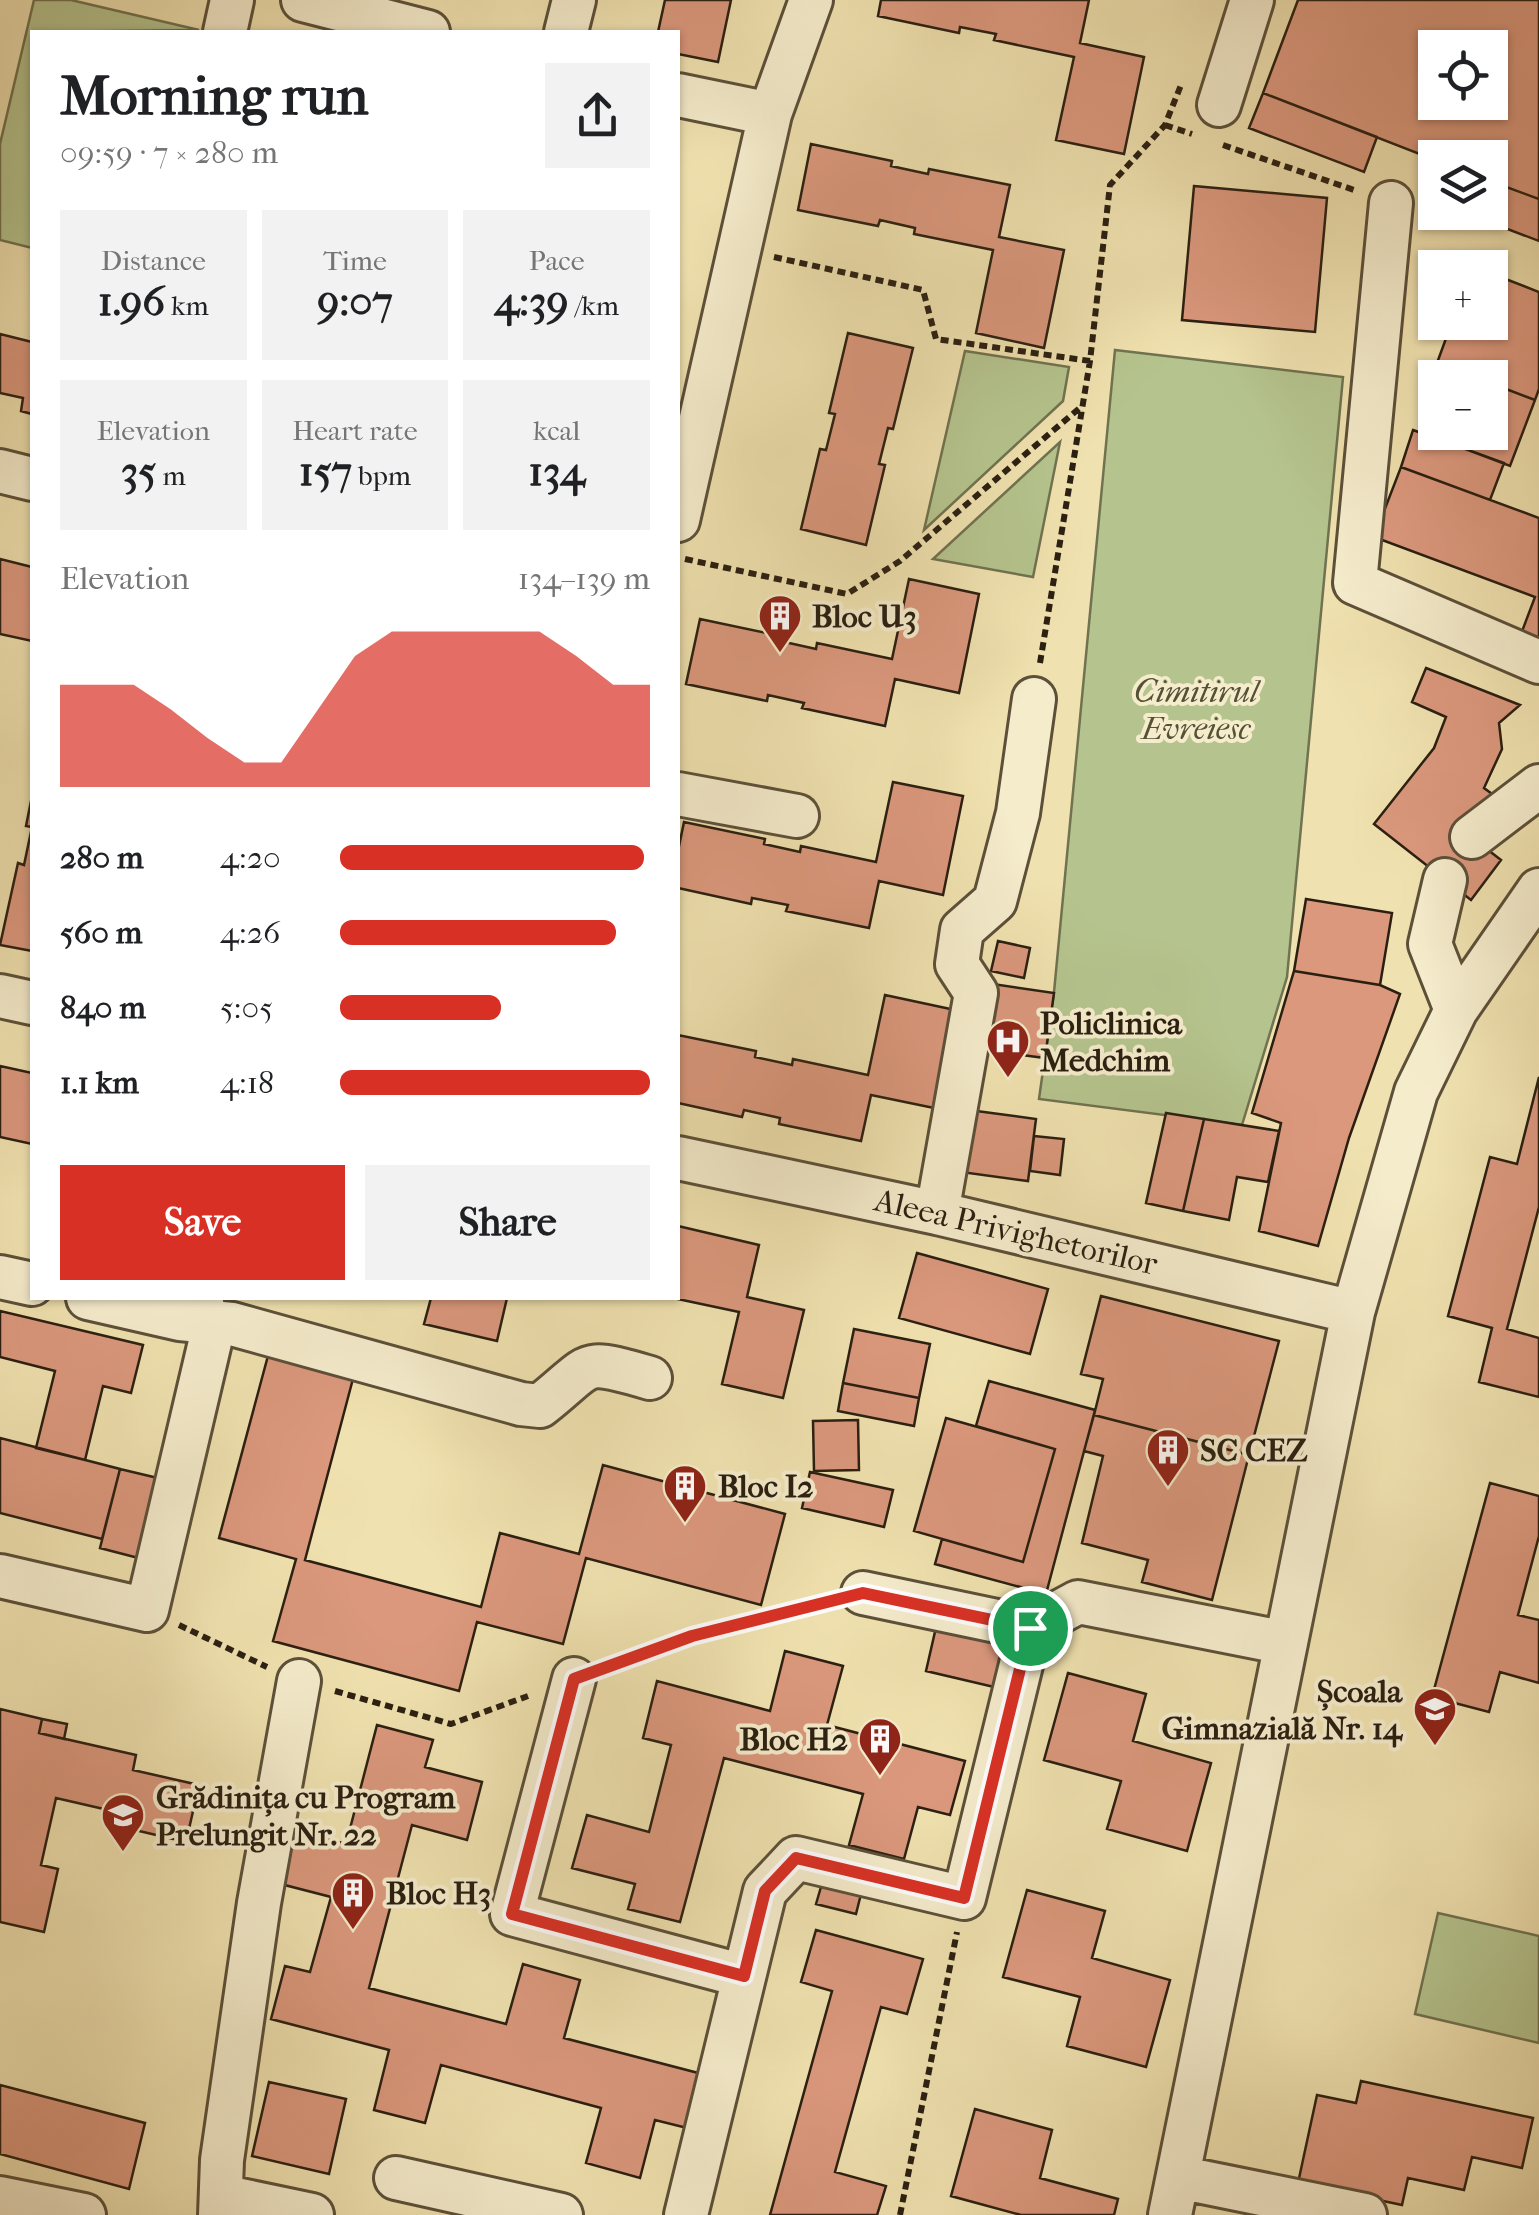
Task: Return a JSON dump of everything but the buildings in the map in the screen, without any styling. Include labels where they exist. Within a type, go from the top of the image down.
[{"type":"street","points":[[225,30],[232,0]]},
{"type":"street","points":[[566,30],[574,0]]},
{"type":"street","points":[[680,511],[770,114],[810,0]]},
{"type":"street","points":[[1214,129],[1252,0]]},
{"type":"street","points":[[328,3],[421,30]]},
{"type":"street","points":[[680,95],[770,114]]},
{"type":"street","points":[[1391,203],[1355,584],[1539,662]]},
{"type":"street","points":[[0,472],[30,480]]},
{"type":"street","points":[[937,1213],[976,993],[957,964],[962,930],[996,900],[1018,813],[1034,699]]},
{"type":"street","points":[[1472,837],[1539,786]]},
{"type":"street","points":[[680,794],[797,816]]},
{"type":"street","points":[[1445,880],[1430,944],[1456,1010]]},
{"type":"street","points":[[1365,2215],[1174,2196],[1352,1312],[1416,1092],[1456,1010],[1526,931],[1539,890]]},
{"type":"street","points":[[0,996],[30,1003]]},
{"type":"street","name":"Aleea Privighetorilor","points":[[680,1158],[937,1213],[1352,1312]]},
{"type":"street","points":[[0,1277],[30,1284]]},
{"type":"street","points":[[107,1300],[202,1310],[232,1324],[521,1404],[540,1406],[586,1366],[605,1365],[650,1378]]},
{"type":"street","points":[[0,1576],[148,1610],[210,1342],[202,1310]]},
{"type":"street","points":[[863,1593],[1030,1628],[1078,1602],[1286,1644]]},
{"type":"street","points":[[686,2215],[765,1891],[796,1858],[964,1898],[1030,1628]]},
{"type":"street","points":[[574,1679],[512,1914],[744,1976]]},
{"type":"street","points":[[299,1681],[260,1903],[222,2160],[220,2205],[312,2215]]},
{"type":"street","points":[[396,2178],[503,2209],[560,2215]]},
{"type":"street","points":[[0,2198],[81,2215]]},
{"type":"path","points":[[1034,699],[1090,361],[1110,185],[1165,124],[1186,71]]},
{"type":"path","points":[[1165,124],[1214,129],[1391,203]]},
{"type":"path","points":[[740,249],[923,290],[936,339],[1090,361]]},
{"type":"path","points":[[680,558],[848,594],[900,561],[1083,405]]},
{"type":"path","points":[[148,1610],[299,1681],[451,1724],[692,1636],[863,1593]]},
{"type":"path","points":[[900,2215],[964,1898]]},
{"type":"green space","points":[[34,0],[71,0],[199,30],[30,30],[30,248],[0,240],[0,144]]},
{"type":"green space","name":"Cimitirul Evreiesc","points":[[1115,350],[1343,377],[1287,977],[1242,1125],[1039,1099],[1054,992]]},
{"type":"green space","points":[[965,351],[1069,367],[1063,401],[924,530]]},
{"type":"green space","points":[[1060,442],[1033,577],[933,559]]},
{"type":"green space","points":[[1438,1913],[1539,1936],[1539,2043],[1415,2014]]},
{"type":"place","name":"Bloc U3","points":[[780,654]]},
{"type":"place","name":"Policlinica Medchim","points":[[1008,1079]]},
{"type":"place","name":"SC CEZ","points":[[1168,1488]]},
{"type":"place","name":"Bloc I2","points":[[685,1524]]},
{"type":"place","name":"Școala Gimnazială Nr. 14","points":[[1435,1747]]},
{"type":"place","name":"Bloc H2","points":[[880,1777]]},
{"type":"place","name":"Grădinița cu Program Prelungit Nr. 22","points":[[123,1853]]},
{"type":"place","name":"Bloc H3","points":[[353,1931]]},
{"type":"route","points":[[863,1593],[1030,1628],[964,1898],[796,1858],[765,1891],[744,1976],[512,1914],[574,1679],[692,1636],[863,1593]]}]
